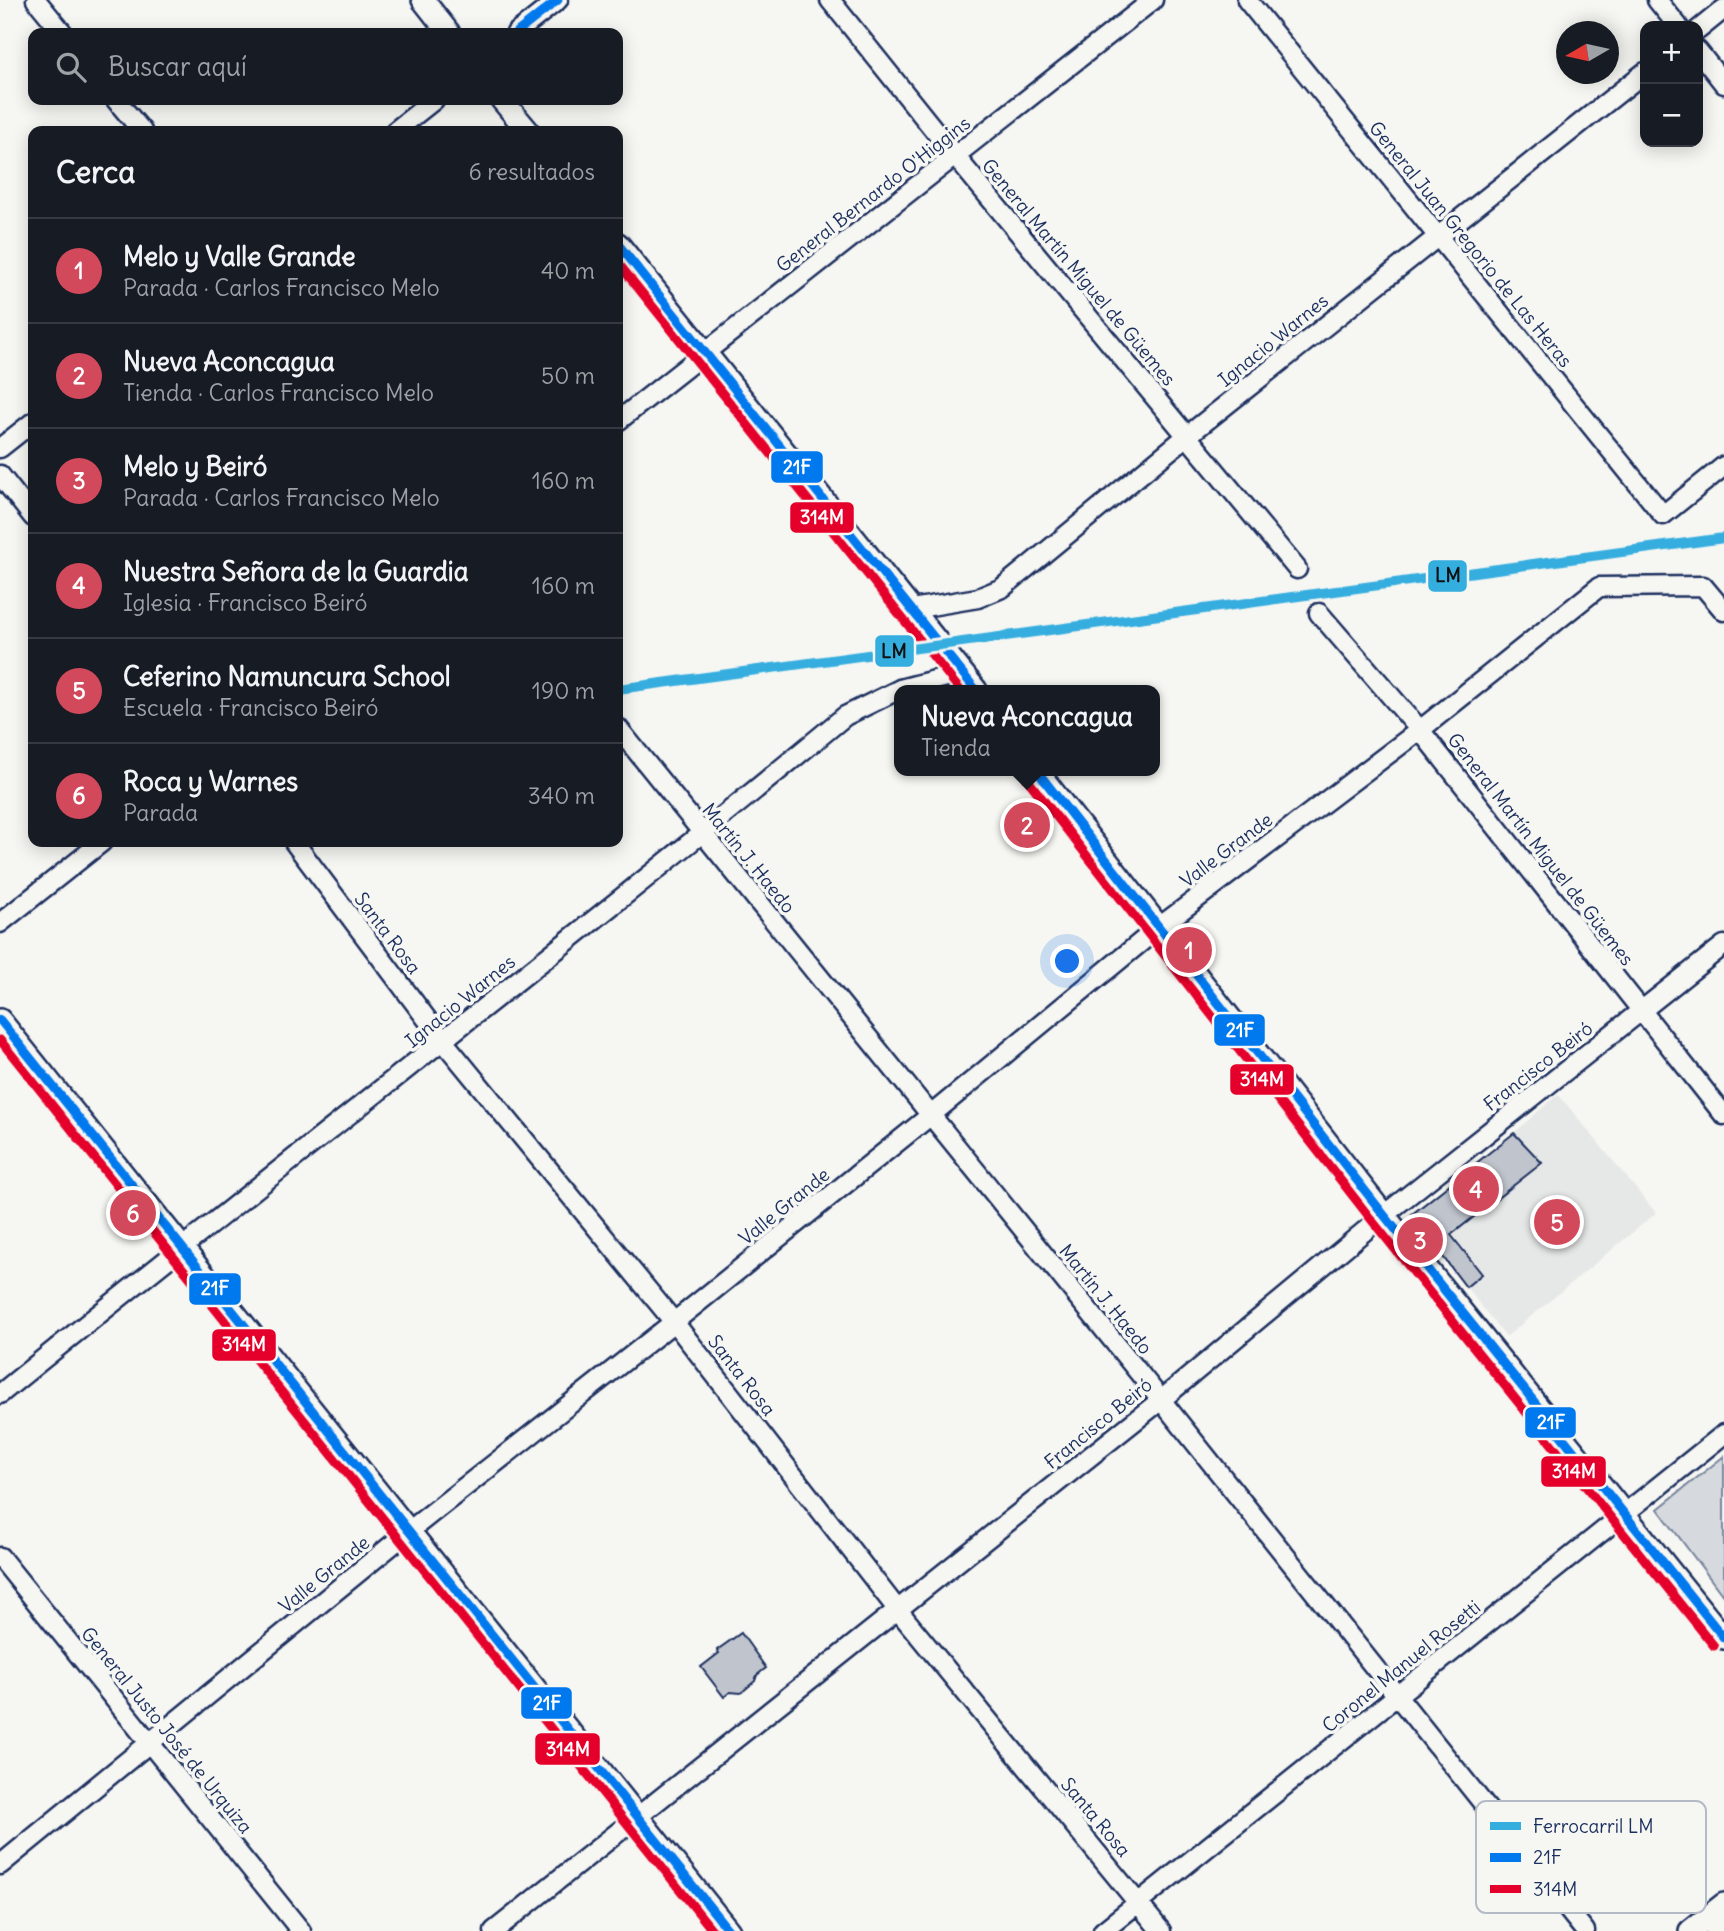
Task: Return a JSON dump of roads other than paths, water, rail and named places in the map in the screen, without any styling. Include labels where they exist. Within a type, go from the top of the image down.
[{"type":"street","points":[[36,0],[59,28]]},
{"type":"street","points":[[423,0],[445,28]]},
{"type":"street","points":[[522,28],[558,0]]},
{"type":"street","name":"General Martín Miguel de Güemes","points":[[830,0],[955,156],[1297,569]]},
{"type":"street","name":"General Bernardo O'Higgins","points":[[623,417],[1153,0]]},
{"type":"street","name":"General Juan Gregorio de Las Heras","points":[[1247,0],[1663,515],[1724,466]]},
{"type":"street","points":[[1657,0],[1674,21]]},
{"type":"street","points":[[1703,26],[1724,9]]},
{"type":"street","points":[[1703,57],[1724,84]]},
{"type":"street","name":"Ignacio Warnes","points":[[912,609],[978,598],[1002,588],[1187,436],[1640,76]]},
{"type":"street","points":[[120,105],[138,126]]},
{"type":"street","points":[[400,126],[428,105]]},
{"type":"street","points":[[506,105],[524,126]]},
{"type":"street","points":[[623,250],[972,685]]},
{"type":"street","points":[[0,448],[28,426]]},
{"type":"street","points":[[0,475],[28,511]]},
{"type":"street","name":"Valle Grande","points":[[0,1865],[409,1531],[674,1322],[1158,928],[1419,730],[1599,587],[1703,586],[1724,611]]},
{"type":"street","name":"General Martín Miguel de Güemes","points":[[1319,613],[1419,730],[1724,1115]]},
{"type":"street","name":"Ignacio Warnes","points":[[918,685],[962,673]]},
{"type":"street","name":"Ignacio Warnes","points":[[0,1394],[180,1247],[444,1042],[845,716],[894,693]]},
{"type":"street","name":"Martín J. Haedo","points":[[623,735],[1161,1400],[1480,1801]]},
{"type":"street","points":[[1041,776],[1384,1215],[1724,1638]]},
{"type":"street","points":[[0,923],[96,847]]},
{"type":"street","name":"Santa Rosa","points":[[298,847],[444,1042],[674,1322],[897,1609],[1161,1931]]},
{"type":"street","name":"Francisco Beiró","points":[[494,1931],[1161,1400],[1384,1215],[1724,945]]},
{"type":"street","points":[[0,1020],[729,1931]]},
{"type":"street","name":"Coronel Manuel Rosetti","points":[[1103,1931],[1724,1434]]},
{"type":"street","name":"General Justo José de Urquiza","points":[[0,1557],[301,1931]]},
{"type":"street","points":[[1690,1931],[1724,1904]]},
{"type":"street","name":"Martín J. Haedo","points":[[1570,1913],[1585,1931]]},
{"type":"rail line","name":"LM","points":[[623,688],[1724,538]]},
{"type":"place","name":"Nueva Aconcagua","points":[[1027,825]]},
{"type":"place","name":"Melo y Valle Grande","points":[[1189,950]]},
{"type":"place","name":"Nuestra Señora de la Guardia","points":[[1476,1189]]},
{"type":"place","name":"Roca y Warnes","points":[[133,1213]]},
{"type":"place","name":"Ceferino Namuncura School","points":[[1557,1222]]},
{"type":"place","name":"Melo y Beiró","points":[[1420,1240]]}]
